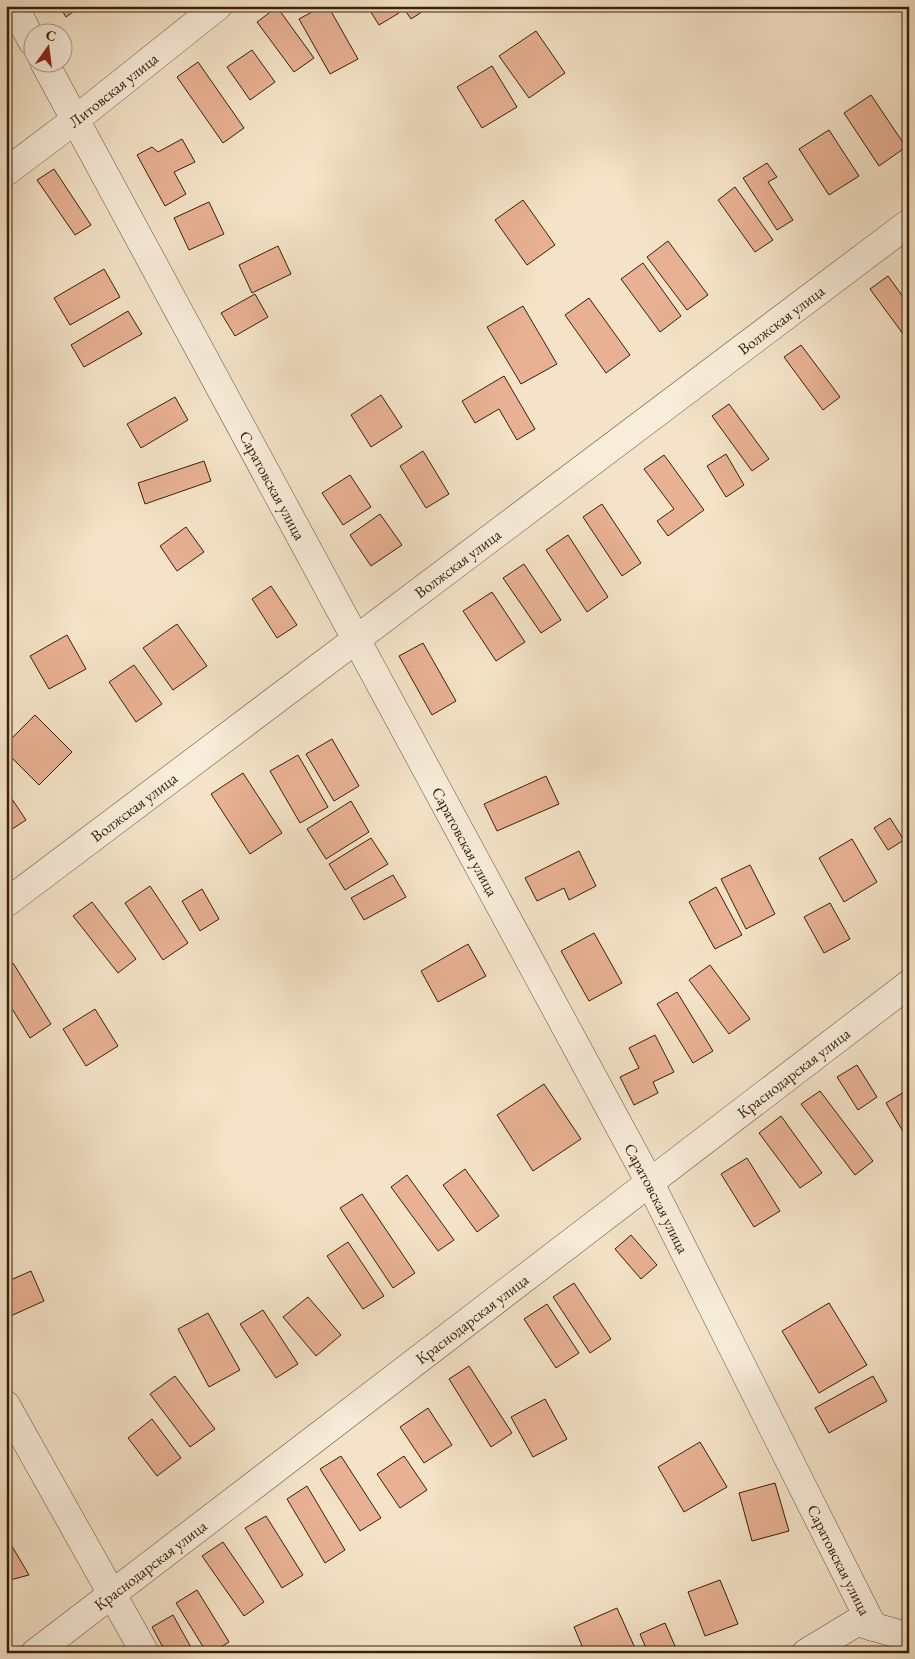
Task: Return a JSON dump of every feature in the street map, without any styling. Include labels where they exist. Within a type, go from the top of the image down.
[{"type":"street","points":[[14,6],[22,22]]},
{"type":"street","name":"Литовская улица","points":[[6,172],[75,120],[218,6]]},
{"type":"street","name":"Саратовская улица","points":[[49,72],[650,1182],[873,1626]]},
{"type":"street","name":"Волжская улица","points":[[6,903],[909,223]]},
{"type":"street","name":"Краснодарская улица","points":[[35,1653],[909,984]]},
{"type":"street","points":[[6,1405],[145,1653]]},
{"type":"street","points":[[806,1653],[857,1622],[909,1637]]},
{"type":"building","points":[[59,6],[81,6],[66,17]]},
{"type":"building","points":[[323,6],[328,6],[358,59],[330,74],[299,19]]},
{"type":"building","points":[[367,6],[395,6],[399,13],[379,25]]},
{"type":"building","points":[[402,6],[431,6],[411,19]]},
{"type":"building","points":[[277,7],[314,58],[294,72],[257,22]]},
{"type":"building","points":[[536,31],[565,73],[529,98],[499,56]]},
{"type":"building","points":[[252,50],[275,82],[250,100],[227,67]]},
{"type":"building","points":[[198,62],[244,128],[223,143],[177,77]]},
{"type":"building","points":[[492,66],[517,107],[482,128],[457,87]]},
{"type":"building","points":[[871,95],[906,147],[879,166],[844,113]]},
{"type":"building","points":[[829,130],[859,176],[829,195],[799,149]]},
{"type":"building","points":[[182,139],[195,162],[174,172],[186,194],[165,206],[137,155],[152,147],[158,152]]},
{"type":"building","points":[[767,163],[777,177],[768,182],[793,220],[777,230],[743,178]]},
{"type":"building","points":[[54,169],[91,225],[75,235],[37,180]]},
{"type":"building","points":[[735,187],[773,240],[755,252],[718,200]]},
{"type":"building","points":[[523,200],[555,245],[527,265],[495,220]]},
{"type":"building","points":[[209,202],[224,234],[189,250],[174,218]]},
{"type":"building","points":[[668,241],[708,295],[687,310],[647,257]]},
{"type":"building","points":[[278,246],[291,274],[252,293],[239,265]]},
{"type":"building","points":[[643,263],[681,316],[660,332],[621,279]]},
{"type":"building","points":[[104,269],[120,297],[70,325],[54,298]]},
{"type":"building","points":[[888,276],[909,305],[909,335],[906,338],[870,289]]},
{"type":"building","points":[[255,294],[268,317],[235,336],[221,313]]},
{"type":"building","points":[[589,298],[630,355],[606,373],[565,315]]},
{"type":"building","points":[[523,306],[557,364],[521,384],[487,327]]},
{"type":"building","points":[[128,311],[142,334],[84,367],[71,345]]},
{"type":"building","points":[[801,345],[840,397],[823,410],[784,357]]},
{"type":"building","points":[[504,376],[535,429],[517,440],[499,409],[475,423],[462,401]]},
{"type":"building","points":[[381,395],[402,427],[371,447],[351,415]]},
{"type":"building","points":[[175,397],[188,420],[141,448],[127,424]]},
{"type":"building","points":[[729,404],[769,459],[752,471],[712,416]]},
{"type":"building","points":[[423,451],[449,494],[426,508],[400,466]]},
{"type":"building","points":[[726,454],[744,485],[726,497],[707,466]]},
{"type":"building","points":[[664,455],[704,510],[668,536],[657,521],[674,509],[644,469]]},
{"type":"building","points":[[204,461],[211,481],[145,504],[138,483]]},
{"type":"building","points":[[350,475],[371,507],[343,525],[322,493]]},
{"type":"building","points":[[602,504],[641,563],[622,576],[583,517]]},
{"type":"building","points":[[380,514],[402,545],[371,566],[350,535]]},
{"type":"building","points":[[186,527],[204,552],[177,571],[160,546]]},
{"type":"building","points":[[568,535],[608,597],[587,612],[546,550]]},
{"type":"building","points":[[524,564],[561,620],[541,633],[503,578]]},
{"type":"building","points":[[271,586],[297,625],[277,638],[252,599]]},
{"type":"building","points":[[492,592],[525,642],[496,661],[463,611]]},
{"type":"building","points":[[177,624],[207,666],[173,690],[143,648]]},
{"type":"building","points":[[67,635],[86,669],[49,689],[30,656]]},
{"type":"building","points":[[423,643],[456,701],[432,715],[399,656]]},
{"type":"building","points":[[134,665],[162,704],[136,722],[109,682]]},
{"type":"building","points":[[35,715],[72,752],[39,785],[6,752],[6,744]]},
{"type":"building","points":[[332,739],[359,786],[334,801],[306,754]]},
{"type":"building","points":[[298,755],[328,807],[300,823],[270,771]]},
{"type":"building","points":[[243,773],[282,833],[250,854],[211,794]]},
{"type":"building","points":[[546,776],[559,804],[497,831],[484,804]]},
{"type":"building","points":[[6,790],[26,820],[6,833]]},
{"type":"building","points":[[351,801],[369,832],[326,859],[307,829]]},
{"type":"building","points":[[890,818],[904,840],[888,850],[874,828]]},
{"type":"building","points":[[371,838],[388,864],[345,890],[329,864]]},
{"type":"building","points":[[852,839],[877,882],[844,902],[819,858]]},
{"type":"building","points":[[579,851],[596,886],[569,900],[564,888],[537,901],[525,878]]},
{"type":"building","points":[[750,865],[775,914],[746,929],[721,879]]},
{"type":"building","points":[[393,875],[406,897],[364,920],[351,898]]},
{"type":"building","points":[[150,886],[188,943],[163,960],[125,903]]},
{"type":"building","points":[[716,887],[742,935],[715,949],[689,902]]},
{"type":"building","points":[[202,889],[219,919],[200,931],[182,901]]},
{"type":"building","points":[[92,902],[136,959],[118,973],[73,916]]},
{"type":"building","points":[[830,903],[850,939],[824,953],[804,917]]},
{"type":"building","points":[[594,933],[622,983],[589,1001],[561,951]]},
{"type":"building","points":[[468,944],[486,976],[438,1002],[421,971]]},
{"type":"building","points":[[13,963],[51,1024],[30,1038],[6,999],[6,967]]},
{"type":"building","points":[[710,965],[750,1019],[729,1034],[689,980]]},
{"type":"building","points":[[677,992],[713,1051],[693,1063],[657,1004]]},
{"type":"building","points":[[95,1009],[118,1046],[86,1066],[63,1029]]},
{"type":"building","points":[[655,1035],[674,1072],[653,1082],[658,1093],[634,1105],[620,1077],[639,1068],[629,1048]]},
{"type":"building","points":[[857,1065],[877,1097],[858,1110],[837,1077]]},
{"type":"building","points":[[544,1084],[581,1139],[533,1171],[497,1115]]},
{"type":"building","points":[[909,1089],[909,1137],[907,1138],[886,1103]]},
{"type":"building","points":[[820,1091],[873,1161],[855,1175],[801,1104]]},
{"type":"building","points":[[781,1116],[822,1173],[800,1188],[759,1133]]},
{"type":"building","points":[[747,1158],[780,1211],[754,1227],[721,1174]]},
{"type":"building","points":[[465,1169],[499,1216],[477,1232],[443,1185]]},
{"type":"building","points":[[407,1175],[454,1240],[438,1251],[391,1187]]},
{"type":"building","points":[[362,1194],[415,1273],[393,1288],[340,1208]]},
{"type":"building","points":[[631,1235],[657,1265],[641,1279],[615,1249]]},
{"type":"building","points":[[348,1242],[384,1296],[363,1309],[327,1256]]},
{"type":"building","points":[[31,1271],[44,1301],[6,1318],[6,1282]]},
{"type":"building","points":[[574,1283],[611,1339],[590,1353],[553,1297]]},
{"type":"building","points":[[308,1297],[341,1335],[316,1356],[283,1317]]},
{"type":"building","points":[[829,1303],[867,1365],[819,1393],[782,1331]]},
{"type":"building","points":[[547,1304],[579,1353],[556,1368],[524,1319]]},
{"type":"building","points":[[263,1310],[298,1364],[276,1378],[240,1324]]},
{"type":"building","points":[[208,1313],[240,1370],[209,1387],[178,1329]]},
{"type":"building","points":[[469,1366],[512,1433],[491,1447],[449,1379]]},
{"type":"building","points":[[175,1376],[215,1429],[190,1447],[150,1394]]},
{"type":"building","points":[[873,1376],[887,1401],[829,1433],[815,1408]]},
{"type":"building","points":[[545,1399],[567,1439],[533,1457],[511,1417]]},
{"type":"building","points":[[428,1408],[452,1445],[424,1463],[400,1427]]},
{"type":"building","points":[[152,1419],[181,1458],[157,1476],[128,1438]]},
{"type":"building","points":[[700,1442],[727,1487],[684,1512],[658,1467]]},
{"type":"building","points":[[341,1456],[381,1518],[360,1531],[320,1469]]},
{"type":"building","points":[[404,1456],[427,1490],[400,1508],[377,1474]]},
{"type":"building","points":[[775,1483],[789,1531],[752,1541],[739,1493]]},
{"type":"building","points":[[307,1486],[345,1550],[325,1563],[287,1499]]},
{"type":"building","points":[[266,1516],[303,1575],[282,1588],[245,1528]]},
{"type":"building","points":[[6,1536],[29,1575],[10,1580],[6,1574]]},
{"type":"building","points":[[223,1542],[264,1602],[244,1616],[202,1556]]},
{"type":"building","points":[[720,1580],[738,1624],[705,1636],[688,1592]]},
{"type":"building","points":[[197,1590],[229,1642],[211,1653],[207,1653],[176,1603]]},
{"type":"building","points":[[617,1608],[635,1648],[624,1653],[585,1653],[574,1627]]},
{"type":"building","points":[[173,1615],[193,1651],[189,1653],[166,1653],[152,1627]]},
{"type":"building","points":[[665,1623],[678,1653],[648,1653],[640,1634]]}]
